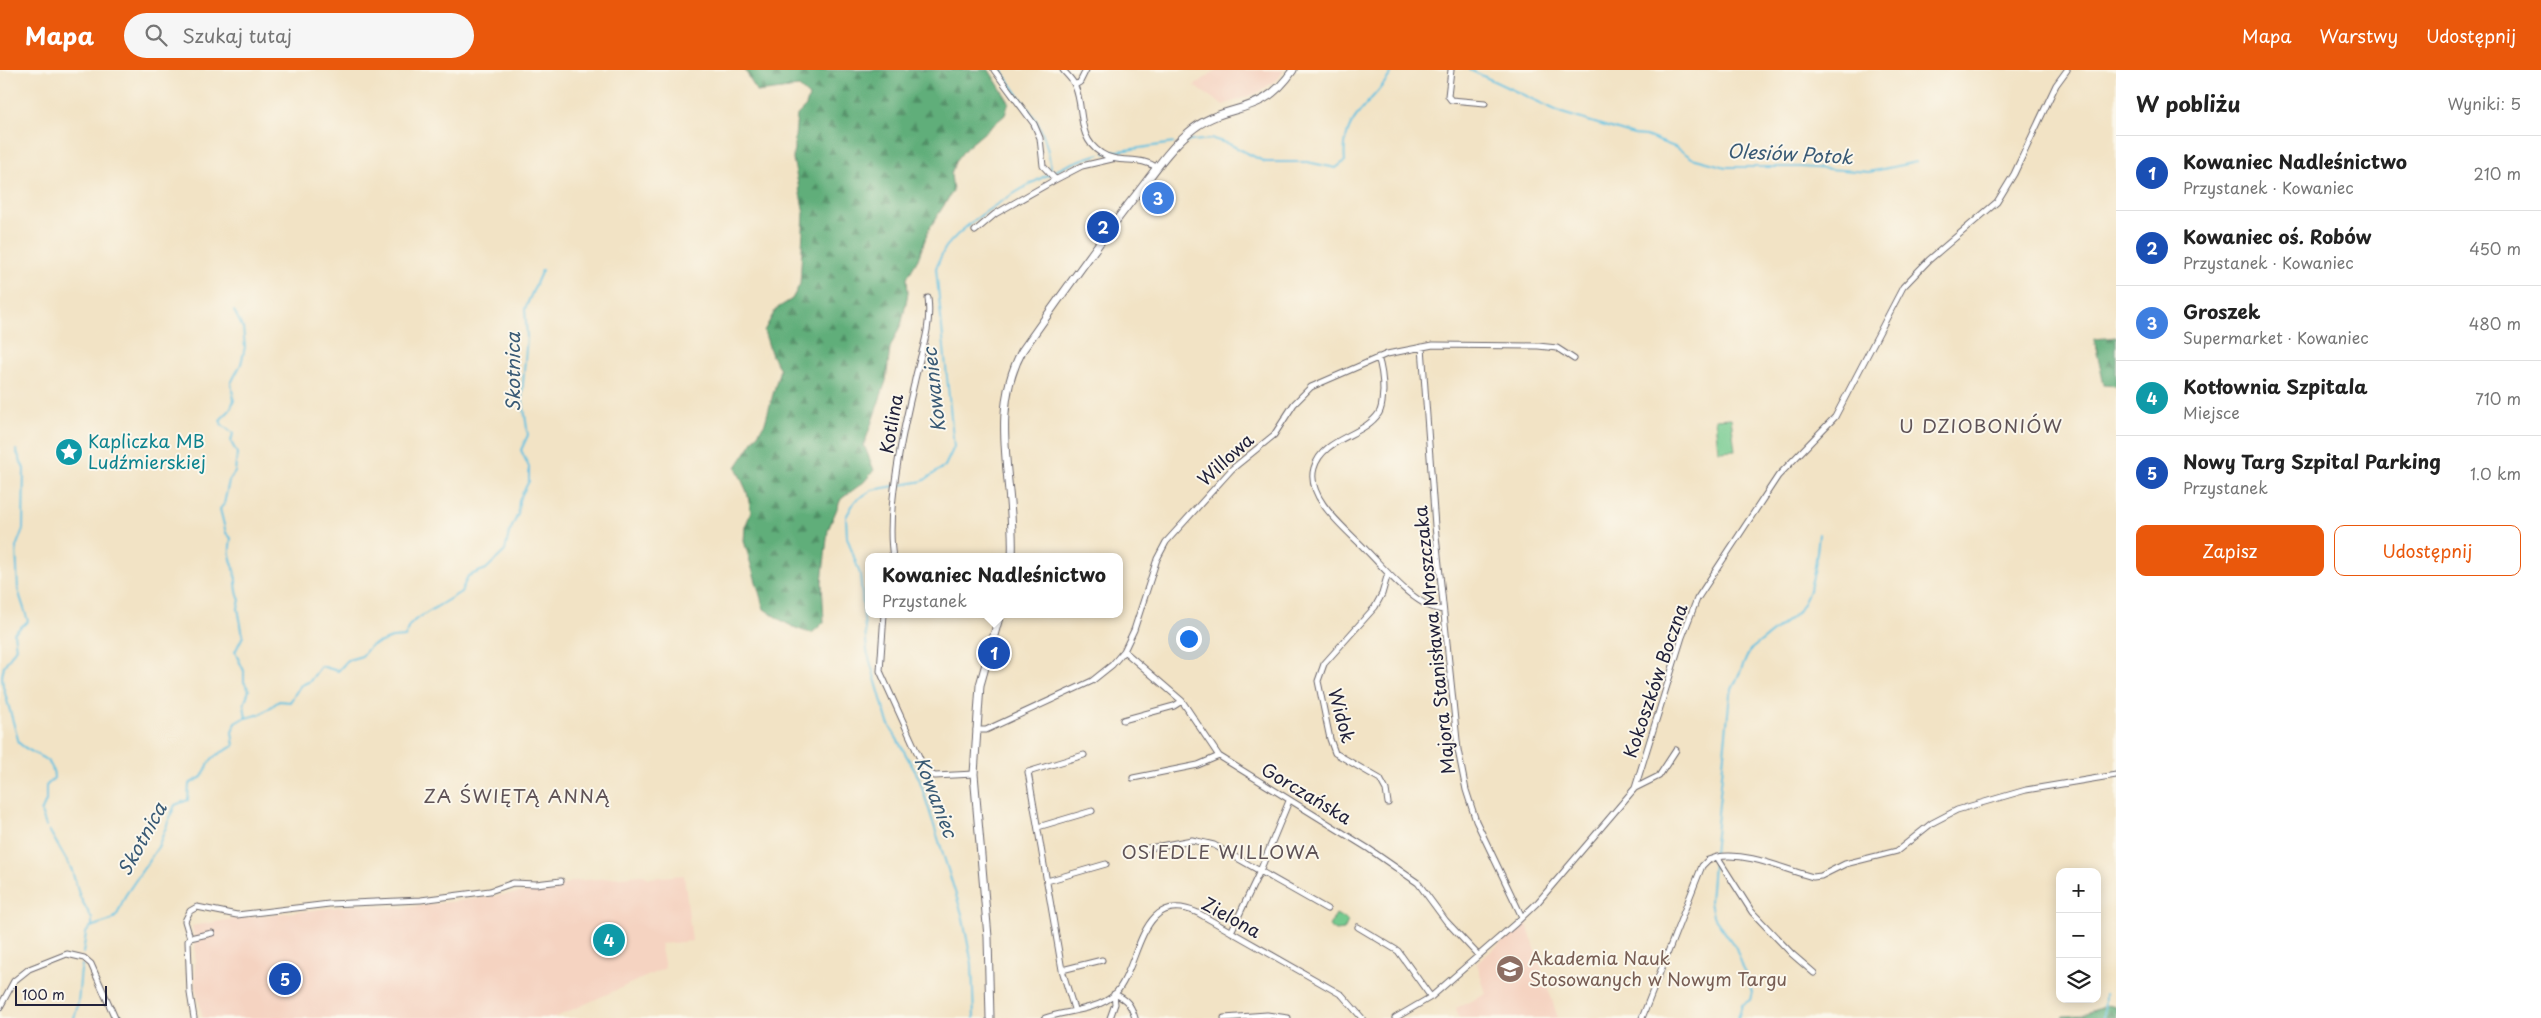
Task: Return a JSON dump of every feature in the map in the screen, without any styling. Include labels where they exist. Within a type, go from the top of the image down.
[{"type":"street","points":[[994,70],[1034,124],[1040,138],[1043,166],[1055,180]]},
{"type":"street","points":[[1063,70],[1075,85],[1082,123],[1089,142],[1109,157]]},
{"type":"street","points":[[1075,85],[1080,82],[1086,70]]},
{"type":"street","points":[[1012,553],[1004,418],[1006,394],[1014,368],[1028,343],[1157,168],[1186,134],[1210,118],[1263,101],[1275,92],[1293,70]]},
{"type":"street","points":[[1451,70],[1448,96],[1450,100],[1485,103]]},
{"type":"street","name":"Kokoszków Boczna","points":[[1396,1018],[1432,997],[1522,917],[1635,788],[1682,637],[1697,599],[1778,476],[1834,416],[1903,287],[1930,260],[1997,202],[2014,174],[2056,85],[2067,70]]},
{"type":"street","points":[[976,232],[995,214],[1082,166],[1109,157],[1141,160],[1157,168]]},
{"type":"street","name":"Kotlina","points":[[892,553],[890,537],[894,496],[914,383],[927,336],[930,316],[928,298]]},
{"type":"street","name":"Willowa","points":[[976,730],[986,730],[1092,681],[1112,665],[1124,651],[1134,630],[1157,559],[1172,534],[1232,469],[1274,435],[1303,393],[1322,381],[1378,357],[1403,350],[1450,344],[1557,348],[1574,359]]},
{"type":"street","name":"Majora Stanisława Mroszczaka","points":[[1422,348],[1443,610],[1455,727],[1466,790],[1476,821],[1522,917]]},
{"type":"street","points":[[1378,357],[1383,374],[1382,405],[1378,414],[1365,425],[1328,448],[1316,462],[1312,477],[1321,500],[1344,530],[1360,543],[1388,573],[1428,606],[1443,610]]},
{"type":"street","name":"Widok","points":[[1388,573],[1382,594],[1375,607],[1324,664],[1318,681],[1335,753],[1380,779],[1386,790],[1388,803]]},
{"type":"street","points":[[884,618],[880,671],[926,772],[935,776],[974,774]]},
{"type":"street","points":[[990,1018],[988,937],[974,774],[980,685],[999,618]]},
{"type":"street","name":"Gorczańska","points":[[1124,651],[1182,701],[1219,756],[1369,849],[1418,883],[1446,921],[1478,956]]},
{"type":"street","points":[[1123,720],[1174,706],[1182,701]]},
{"type":"street","points":[[1635,788],[1659,776],[1676,750]]},
{"type":"street","points":[[1074,1009],[1062,970],[1028,772],[1084,754]]},
{"type":"street","points":[[1133,778],[1198,765],[1219,756]]},
{"type":"street","points":[[1642,1018],[1702,866],[1708,860],[1717,857],[1746,857],[1813,877],[1822,876],[1846,864],[1897,851],[1932,823],[1957,810],[2026,790],[2116,775]]},
{"type":"street","points":[[1231,932],[1260,872],[1289,801]]},
{"type":"street","points":[[1038,827],[1092,811]]},
{"type":"street","points":[[1144,849],[1178,841],[1204,841],[1327,909]]},
{"type":"street","points":[[1717,857],[1752,912],[1792,954],[1814,973]]},
{"type":"street","points":[[1047,880],[1106,864]]},
{"type":"street","points":[[194,1018],[187,946],[190,938],[185,921],[190,911],[197,907],[237,915],[329,904],[421,900],[490,891],[513,883],[536,884],[561,880]]},
{"type":"street","name":"Zielona","points":[[1110,1018],[1115,1004],[1114,994],[1125,978],[1145,930],[1153,918],[1164,911],[1176,908],[1193,911],[1342,995],[1362,1018]]},
{"type":"street","points":[[1358,927],[1398,951],[1432,997]]},
{"type":"street","points":[[190,938],[212,933]]},
{"type":"street","points":[[0,1007],[14,981],[23,972],[68,954],[84,958],[91,964],[115,1018]]},
{"type":"street","points":[[1062,970],[1102,960]]},
{"type":"street","points":[[1046,1018],[1097,1004],[1114,994],[1125,998],[1132,1007],[1135,1018]]},
{"type":"street","points":[[1224,1018],[1267,1015],[1288,1018]]},
{"type":"shaded area","points":[[1216,70],[1284,70],[1279,78],[1258,93],[1223,105],[1194,86]]},
{"type":"shaded area","points":[[643,875],[649,878],[684,875],[692,941],[660,944],[665,968],[554,1018],[203,1018],[195,986],[195,945],[192,926],[233,919],[355,905],[403,908],[550,889],[575,881]]},
{"type":"shaded area","name":"Akademia Nauk Stosowanych w Nowym Targu","points":[[1526,921],[1558,1018],[1459,1018],[1456,1008],[1486,994],[1477,963]]},
{"type":"green space","points":[[745,70],[989,70],[1009,102],[1005,115],[966,148],[955,162],[951,174],[953,191],[929,229],[918,259],[907,278],[908,293],[902,322],[890,348],[886,381],[864,445],[874,470],[864,482],[841,499],[828,530],[822,582],[824,622],[812,633],[793,627],[764,609],[744,541],[745,527],[751,512],[747,492],[736,467],[765,423],[780,369],[772,356],[764,331],[776,309],[792,299],[800,284],[804,213],[793,159],[797,115],[806,106],[809,96],[799,87],[757,92]]},
{"type":"green space","points":[[2116,337],[2116,386],[2104,385],[2094,339]]},
{"type":"green space","points":[[1731,418],[1735,450],[1718,451],[1715,419]]},
{"type":"green space","points":[[1336,914],[1348,921],[1344,930],[1336,931],[1329,926]]},
{"type":"green space","points":[[2108,1005],[2116,1007],[2116,1018],[2062,1018],[2063,1016],[2081,1015]]},
{"type":"waterway","points":[[1002,70],[1040,128],[1049,155],[1051,173]]},
{"type":"waterway","name":"Kowaniec","points":[[1181,142],[1213,139],[1229,144],[1265,162],[1307,162],[1336,168],[1345,161],[1345,145],[1353,121],[1377,93],[1393,70]]},
{"type":"waterway","name":"Olesiów Potok","points":[[1470,70],[1562,113],[1634,135],[1646,136],[1677,148],[1692,158],[1726,167],[1801,167],[1869,172],[1916,162]]},
{"type":"waterway","name":"Kowaniec","points":[[1105,153],[1174,143]]},
{"type":"waterway","name":"Kowaniec","points":[[974,1018],[972,964],[962,914],[919,778],[888,723],[867,651],[860,574],[847,537],[846,517],[855,501],[872,490],[923,481],[945,466],[954,447],[936,268],[946,247],[976,220],[1017,192],[1062,168],[1082,159],[1100,154]]},
{"type":"waterway","name":"Skotnica","points":[[83,953],[86,933],[90,927],[112,920],[117,915],[125,896],[158,847],[175,805],[188,800],[189,784],[202,777],[214,757],[234,746],[232,732],[235,723],[261,714],[279,701],[290,702],[300,686],[310,681],[321,666],[338,671],[348,660],[362,656],[370,646],[392,638],[405,637],[409,626],[415,620],[461,592],[468,576],[486,569],[505,551],[509,533],[518,514],[519,500],[529,481],[529,467],[521,450],[528,435],[522,395],[527,337],[525,309],[542,270]]},
{"type":"waterway","points":[[234,311],[243,328],[245,347],[241,364],[231,383],[234,400],[230,410],[220,420],[222,425],[233,433],[231,442],[237,453],[235,472],[229,481],[224,504],[220,509],[226,533],[231,538],[230,557],[240,600],[238,608],[243,636],[235,652],[244,671],[244,682],[249,690],[244,705],[246,718]]},
{"type":"waterway","points":[[16,450],[24,469],[23,529],[16,547],[18,590],[28,621],[14,633],[16,648],[4,666],[2,676],[19,743],[46,760],[53,770],[54,778],[46,786],[46,801],[41,812],[46,826]]},
{"type":"waterway","points":[[1714,854],[1730,694],[1750,650],[1797,613],[1803,604],[1811,585],[1819,534]]},
{"type":"waterway","points":[[49,830],[71,868],[80,897],[92,919],[92,927]]},
{"type":"waterway","points":[[1713,864],[1710,902],[1713,916],[1736,948],[1752,992],[1750,1000],[1742,1005],[1738,1018]]},
{"type":"waterway","name":"Skotnica","points":[[74,1018],[78,1005],[82,965]]},
{"type":"waterway","points":[[2104,1018],[2105,994]]},
{"type":"place","name":"Groszek","points":[[1158,198]]},
{"type":"place","name":"Kowaniec oś. Robów","points":[[1103,227]]},
{"type":"place","name":"Kapliczka MB Ludźmierskiej","points":[[69,452]]},
{"type":"place","name":"Kowaniec Nadleśnictwo","points":[[994,653]]},
{"type":"place","name":"Kotłownia Szpitala","points":[[609,940]]},
{"type":"place","name":"Akademia Nauk Stosowanych w Nowym Targu","points":[[1510,969]]},
{"type":"place","name":"Nowy Targ Szpital Parking","points":[[285,979]]},
{"type":"district","name":"U DZIOBONIÓW","points":[[1981,426]]},
{"type":"district","name":"ZA ŚWIĘTĄ ANNĄ","points":[[517,796]]},
{"type":"district","name":"OSIEDLE WILLOWA","points":[[1221,852]]}]
